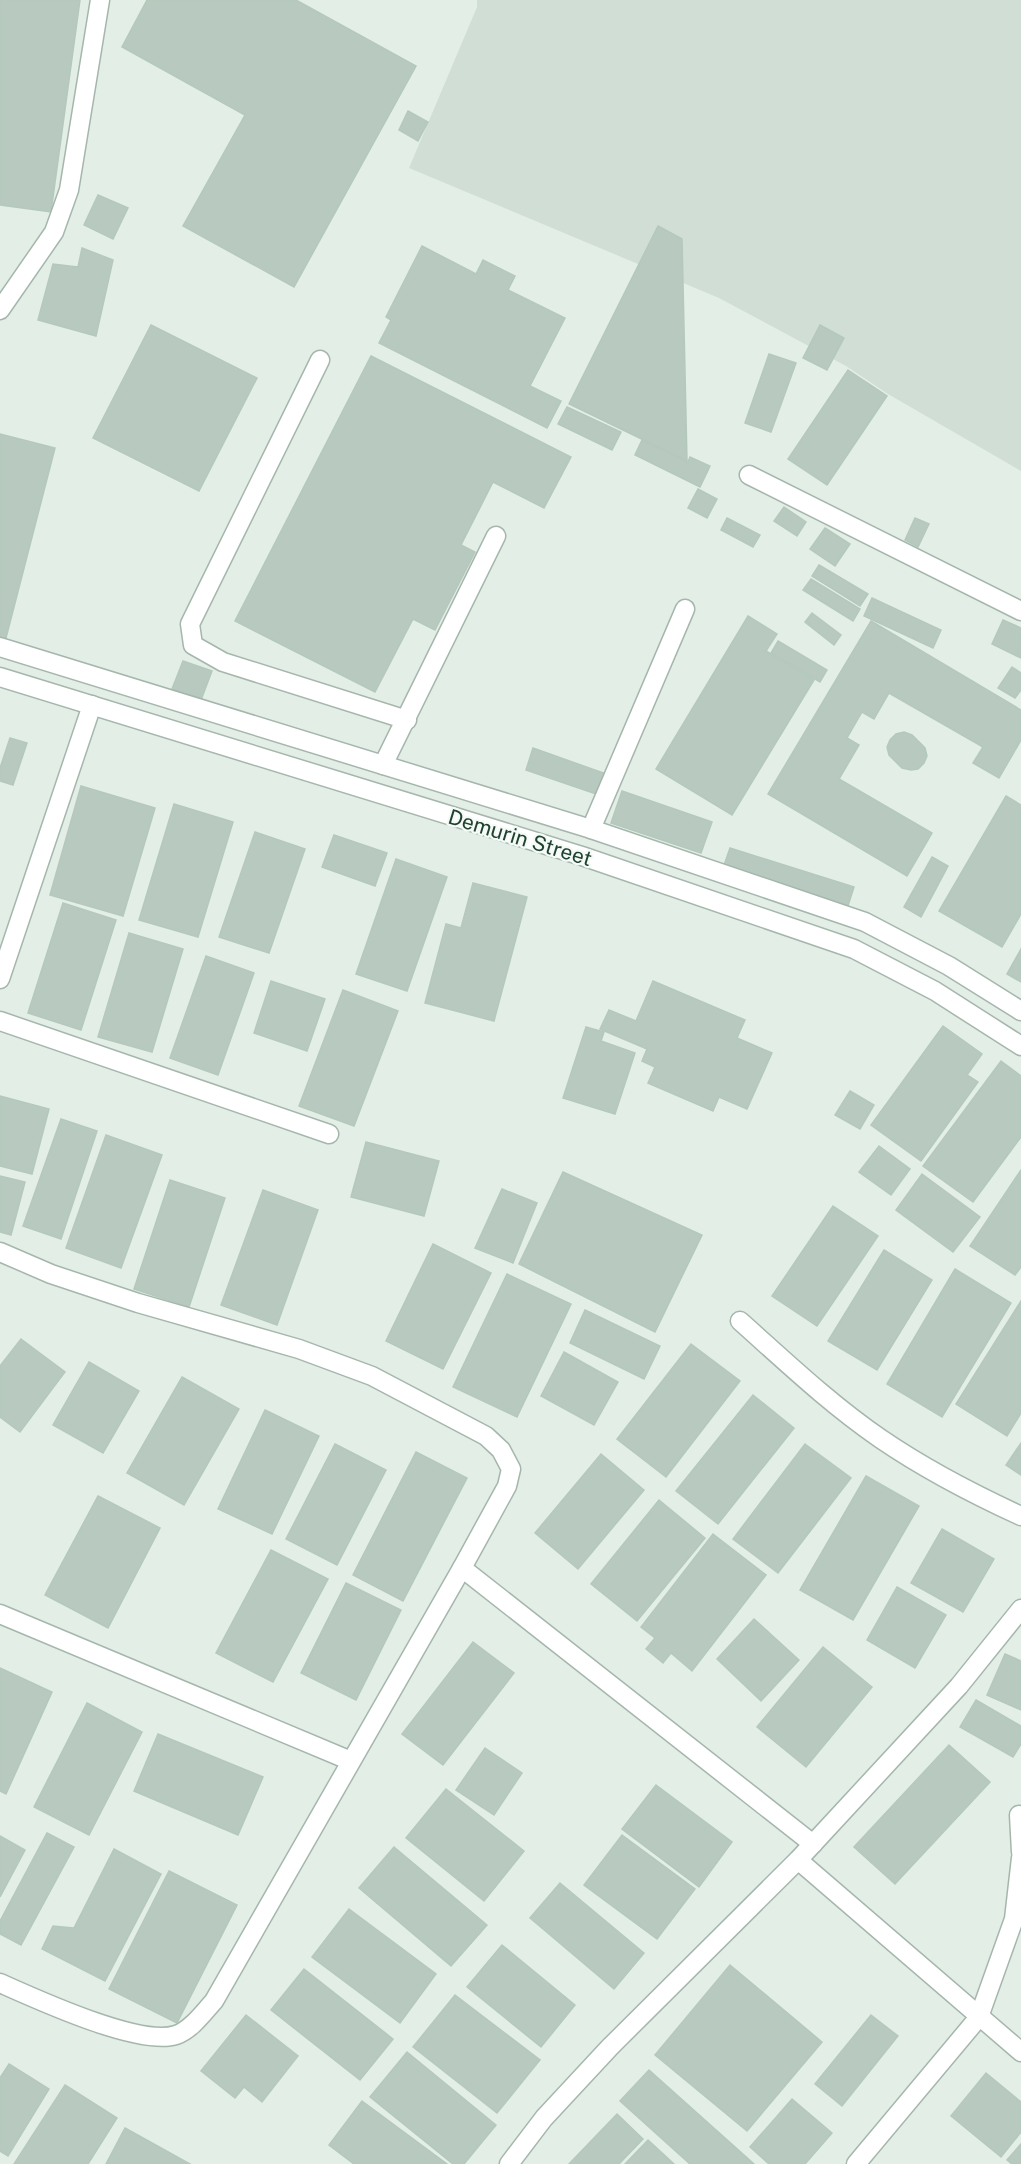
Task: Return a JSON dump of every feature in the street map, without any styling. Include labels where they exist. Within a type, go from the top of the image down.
[{"type":"street","points":[[0,310],[54,232],[69,190],[100,0]]},
{"type":"street","points":[[320,360],[190,624],[193,645],[223,662],[407,720]]},
{"type":"street","points":[[748,475],[1021,611]]},
{"type":"street","points":[[384,765],[496,536]]},
{"type":"street","points":[[591,829],[685,609]]},
{"type":"street","name":"Demurin Street","points":[[0,647],[591,829],[865,922],[949,966],[1021,1011]]},
{"type":"street","name":"Demurin Street","points":[[0,678],[582,856],[854,949],[935,991],[1021,1046]]},
{"type":"street","points":[[0,979],[92,705]]},
{"type":"street","points":[[0,1022],[329,1134]]},
{"type":"street","points":[[0,1252],[51,1274],[138,1303],[299,1349],[372,1376],[486,1436],[501,1450],[512,1469],[507,1486],[462,1568],[214,2001],[193,2023],[177,2034],[153,2037],[78,2017],[0,1983]]},
{"type":"street","points":[[740,1321],[813,1387],[881,1439],[966,1491],[1021,1516]]},
{"type":"street","points":[[462,1568],[813,1844]]},
{"type":"street","points":[[509,2164],[544,2118],[603,2055],[798,1860],[959,1686],[1021,1609]]},
{"type":"street","points":[[0,1614],[351,1761]]},
{"type":"street","points":[[1018,1815],[1021,1852]]},
{"type":"street","points":[[856,2164],[979,2017],[1014,1919],[1021,1858]]},
{"type":"street","points":[[798,1860],[1021,2052]]},
{"type":"shaded area","points":[[477,0],[1021,0],[1021,471],[888,394],[846,366],[719,298],[409,168],[477,7]]},
{"type":"building","points":[[0,0],[80,0],[51,212],[0,205]]},
{"type":"building","points":[[147,0],[296,0],[416,66],[294,287],[183,226],[245,115],[122,47]]},
{"type":"building","points":[[408,111],[428,122],[418,141],[399,130]]},
{"type":"building","points":[[98,195],[128,208],[113,239],[84,225]]},
{"type":"building","points":[[658,226],[682,239],[687,461],[569,404]]},
{"type":"building","points":[[422,246],[476,274],[483,260],[515,276],[508,290],[565,318],[530,386],[561,401],[547,428],[379,343],[391,320],[386,317]]},
{"type":"building","points":[[82,248],[113,260],[96,336],[38,320],[53,264],[78,267]]},
{"type":"building","points":[[151,325],[257,378],[199,491],[93,438]]},
{"type":"building","points":[[820,325],[844,338],[827,370],[803,358]]},
{"type":"building","points":[[769,354],[796,363],[771,432],[745,423]]},
{"type":"building","points":[[371,356],[571,457],[544,508],[493,482],[461,545],[475,552],[435,630],[413,619],[375,692],[235,621]]},
{"type":"building","points":[[848,370],[887,396],[827,485],[788,459]]},
{"type":"building","points":[[567,407],[621,432],[612,450],[558,424]]},
{"type":"building","points":[[0,434],[55,448],[5,642],[0,641]]},
{"type":"building","points":[[642,440],[688,462],[690,457],[710,466],[700,487],[635,455]]},
{"type":"building","points":[[698,489],[717,499],[707,518],[688,508]]},
{"type":"building","points":[[784,507],[806,522],[797,536],[774,521]]},
{"type":"building","points":[[727,518],[760,535],[753,547],[721,530]]},
{"type":"building","points":[[915,518],[929,524],[918,547],[905,540]]},
{"type":"building","points":[[825,528],[850,544],[835,566],[810,549]]},
{"type":"building","points":[[819,565],[868,594],[860,606],[812,576]]},
{"type":"building","points":[[811,579],[860,609],[853,621],[803,590]]},
{"type":"building","points":[[872,598],[941,630],[933,648],[864,616]]},
{"type":"building","points":[[812,613],[841,635],[834,645],[805,622]]},
{"type":"building","points":[[748,616],[777,634],[766,651],[814,680],[732,815],[656,769]]},
{"type":"building","points":[[1003,620],[1021,628],[1021,658],[992,644]]},
{"type":"building","points":[[871,621],[1021,710],[1021,740],[999,778],[973,763],[983,747],[889,693],[874,719],[862,712],[847,738],[859,745],[839,779],[932,833],[907,876],[768,794]]},
{"type":"building","points":[[778,641],[827,670],[820,682],[771,653]]},
{"type":"building","points":[[183,661],[212,671],[201,700],[172,689]]},
{"type":"building","points":[[1012,667],[1021,673],[1021,690],[1015,698],[998,688]]},
{"type":"building","points":[[904,732],[912,735],[925,748],[927,756],[918,769],[902,768],[889,755],[887,747],[890,740],[896,734]]},
{"type":"building","points":[[10,738],[27,743],[13,785],[0,781],[0,768]]},
{"type":"building","points":[[533,748],[609,775],[602,796],[526,770]]},
{"type":"building","points":[[81,786],[155,808],[123,916],[50,895]]},
{"type":"building","points":[[622,791],[712,822],[701,853],[611,823]]},
{"type":"building","points":[[1006,796],[1021,805],[1021,914],[1002,947],[939,911]]},
{"type":"building","points":[[174,804],[233,822],[198,937],[139,920]]},
{"type":"building","points":[[255,832],[305,849],[269,953],[219,937]]},
{"type":"building","points":[[334,835],[387,853],[375,886],[322,867]]},
{"type":"building","points":[[730,848],[854,887],[846,912],[722,871]]},
{"type":"building","points":[[932,857],[948,866],[921,917],[904,907]]},
{"type":"building","points":[[396,859],[447,877],[407,991],[356,974]]},
{"type":"building","points":[[473,883],[527,897],[494,1021],[425,1003],[446,924],[461,928]]},
{"type":"building","points":[[63,903],[116,920],[81,1030],[28,1013]]},
{"type":"building","points":[[129,933],[183,949],[152,1052],[98,1037]]},
{"type":"building","points":[[1021,949],[1021,982],[1007,974]]},
{"type":"building","points":[[206,956],[254,973],[218,1075],[170,1058]]},
{"type":"building","points":[[271,981],[325,999],[307,1051],[254,1033]]},
{"type":"building","points":[[653,981],[745,1020],[737,1038],[772,1053],[747,1109],[719,1097],[713,1111],[648,1083],[655,1067],[642,1061],[647,1049],[600,1029],[609,1010],[636,1021]]},
{"type":"building","points":[[343,990],[398,1011],[354,1126],[299,1106]]},
{"type":"building","points":[[943,1026],[982,1054],[967,1075],[978,1082],[921,1161],[871,1125]]},
{"type":"building","points":[[586,1027],[604,1032],[601,1041],[635,1053],[615,1114],[563,1098]]},
{"type":"building","points":[[1001,1061],[1021,1076],[1021,1137],[973,1202],[923,1166]]},
{"type":"building","points":[[850,1091],[874,1105],[860,1129],[835,1115]]},
{"type":"building","points":[[0,1096],[49,1109],[32,1174],[0,1166]]},
{"type":"building","points":[[61,1119],[97,1131],[61,1239],[23,1226]]},
{"type":"building","points":[[106,1135],[162,1155],[121,1268],[66,1248]]},
{"type":"building","points":[[366,1142],[439,1161],[424,1216],[351,1197]]},
{"type":"building","points":[[879,1146],[910,1169],[891,1195],[859,1172]]},
{"type":"building","points":[[1021,1170],[1021,1267],[1015,1275],[970,1246]]},
{"type":"building","points":[[563,1172],[702,1235],[655,1332],[519,1264]]},
{"type":"building","points":[[922,1174],[980,1217],[953,1252],[896,1210]]},
{"type":"building","points":[[0,1176],[25,1182],[11,1235],[0,1232]]},
{"type":"building","points":[[170,1180],[225,1198],[189,1307],[134,1289]]},
{"type":"building","points":[[502,1189],[537,1203],[513,1263],[475,1248]]},
{"type":"building","points":[[263,1190],[318,1210],[277,1325],[221,1305]]},
{"type":"building","points":[[833,1206],[878,1236],[817,1326],[772,1296]]},
{"type":"building","points":[[433,1244],[491,1273],[443,1369],[386,1341]]},
{"type":"building","points":[[884,1250],[932,1280],[877,1370],[828,1341]]},
{"type":"building","points":[[955,1269],[1011,1303],[942,1417],[887,1384]]},
{"type":"building","points":[[507,1274],[571,1304],[517,1417],[453,1387]]},
{"type":"building","points":[[1021,1301],[1021,1413],[1007,1436],[956,1404]]},
{"type":"building","points":[[585,1310],[660,1346],[644,1379],[570,1343]]},
{"type":"building","points":[[21,1339],[65,1372],[20,1432],[0,1417],[0,1366]]},
{"type":"building","points":[[691,1344],[740,1381],[666,1477],[617,1439]]},
{"type":"building","points":[[564,1352],[618,1382],[594,1425],[541,1396]]},
{"type":"building","points":[[89,1362],[139,1391],[103,1453],[53,1425]]},
{"type":"building","points":[[182,1377],[239,1409],[184,1505],[127,1473]]},
{"type":"building","points":[[753,1395],[794,1428],[718,1524],[676,1491]]},
{"type":"building","points":[[265,1410],[319,1436],[272,1534],[218,1509]]},
{"type":"building","points":[[1021,1443],[1021,1475],[1006,1465]]},
{"type":"building","points":[[335,1444],[386,1470],[337,1565],[286,1539]]},
{"type":"building","points":[[805,1444],[851,1478],[778,1573],[733,1539]]},
{"type":"building","points":[[416,1452],[467,1478],[403,1601],[353,1575]]},
{"type":"building","points":[[601,1454],[644,1490],[578,1569],[535,1533]]},
{"type":"building","points":[[866,1476],[919,1506],[853,1620],[800,1590]]},
{"type":"building","points":[[98,1496],[160,1528],[108,1628],[45,1595]]},
{"type":"building","points":[[659,1500],[705,1538],[637,1621],[591,1584]]},
{"type":"building","points":[[942,1529],[994,1559],[963,1612],[911,1583]]},
{"type":"building","points":[[713,1534],[766,1575],[692,1671],[671,1653],[663,1663],[646,1649],[655,1638],[641,1627]]},
{"type":"building","points":[[271,1550],[328,1579],[273,1682],[216,1653]]},
{"type":"building","points":[[346,1583],[401,1610],[356,1700],[301,1673]]},
{"type":"building","points":[[897,1587],[946,1615],[915,1668],[867,1640]]},
{"type":"building","points":[[754,1619],[799,1660],[761,1701],[717,1659]]},
{"type":"building","points":[[473,1642],[514,1673],[443,1765],[402,1734]]},
{"type":"building","points":[[823,1647],[872,1687],[806,1767],[757,1727]]},
{"type":"building","points":[[1005,1654],[1021,1661],[1021,1710],[987,1695]]},
{"type":"building","points":[[0,1668],[52,1692],[6,1794],[0,1791]]},
{"type":"building","points":[[976,1700],[1021,1726],[1021,1744],[1013,1757],[960,1727]]},
{"type":"building","points":[[87,1703],[142,1732],[89,1835],[34,1807]]},
{"type":"building","points":[[158,1734],[263,1777],[238,1835],[134,1791]]},
{"type":"building","points":[[949,1745],[990,1782],[895,1884],[854,1847]]},
{"type":"building","points":[[485,1748],[522,1773],[494,1815],[456,1790]]},
{"type":"building","points":[[656,1785],[732,1842],[699,1887],[622,1829]]},
{"type":"building","points":[[446,1789],[524,1851],[484,1901],[406,1838]]},
{"type":"building","points":[[47,1833],[74,1847],[21,1945],[0,1934],[0,1921]]},
{"type":"building","points":[[622,1835],[695,1889],[657,1939],[584,1885]]},
{"type":"building","points":[[0,1836],[25,1850],[0,1897]]},
{"type":"building","points":[[394,1847],[487,1925],[451,1966],[359,1888]]},
{"type":"building","points":[[114,1849],[161,1874],[105,1981],[42,1949],[53,1926],[74,1928]]},
{"type":"building","points":[[169,1871],[237,1905],[177,2023],[109,1989]]},
{"type":"building","points":[[560,1883],[644,1953],[614,1989],[530,1918]]},
{"type":"building","points":[[349,1909],[436,1974],[400,2023],[312,1957]]},
{"type":"building","points":[[502,1945],[575,2005],[541,2047],[467,1987]]},
{"type":"building","points":[[730,1965],[822,2042],[747,2131],[655,2055]]},
{"type":"building","points":[[304,1969],[393,2039],[360,2080],[271,2010]]},
{"type":"building","points":[[455,1995],[540,2060],[497,2113],[413,2047]]},
{"type":"building","points":[[246,2015],[298,2056],[262,2102],[244,2087],[235,2098],[201,2071]]},
{"type":"building","points":[[871,2015],[898,2036],[842,2106],[815,2084]]},
{"type":"building","points":[[407,2052],[496,2125],[464,2164],[453,2164],[370,2097]]},
{"type":"building","points":[[9,2064],[49,2089],[8,2156],[0,2151],[0,2078]]},
{"type":"building","points":[[649,2070],[754,2164],[690,2164],[620,2101]]},
{"type":"building","points":[[986,2073],[1021,2102],[1021,2132],[1001,2157],[951,2116]]},
{"type":"building","points":[[65,2085],[117,2118],[88,2164],[14,2164]]},
{"type":"building","points":[[792,2099],[832,2133],[805,2164],[769,2164],[750,2147]]},
{"type":"building","points":[[362,2101],[447,2164],[354,2164],[329,2145]]},
{"type":"building","points":[[617,2114],[643,2139],[619,2164],[569,2164]]},
{"type":"building","points":[[125,2128],[190,2164],[106,2164]]},
{"type":"building","points":[[648,2140],[674,2164],[625,2164]]},
{"type":"building","points":[[1021,2144],[1021,2164],[1012,2164],[1007,2160]]}]
